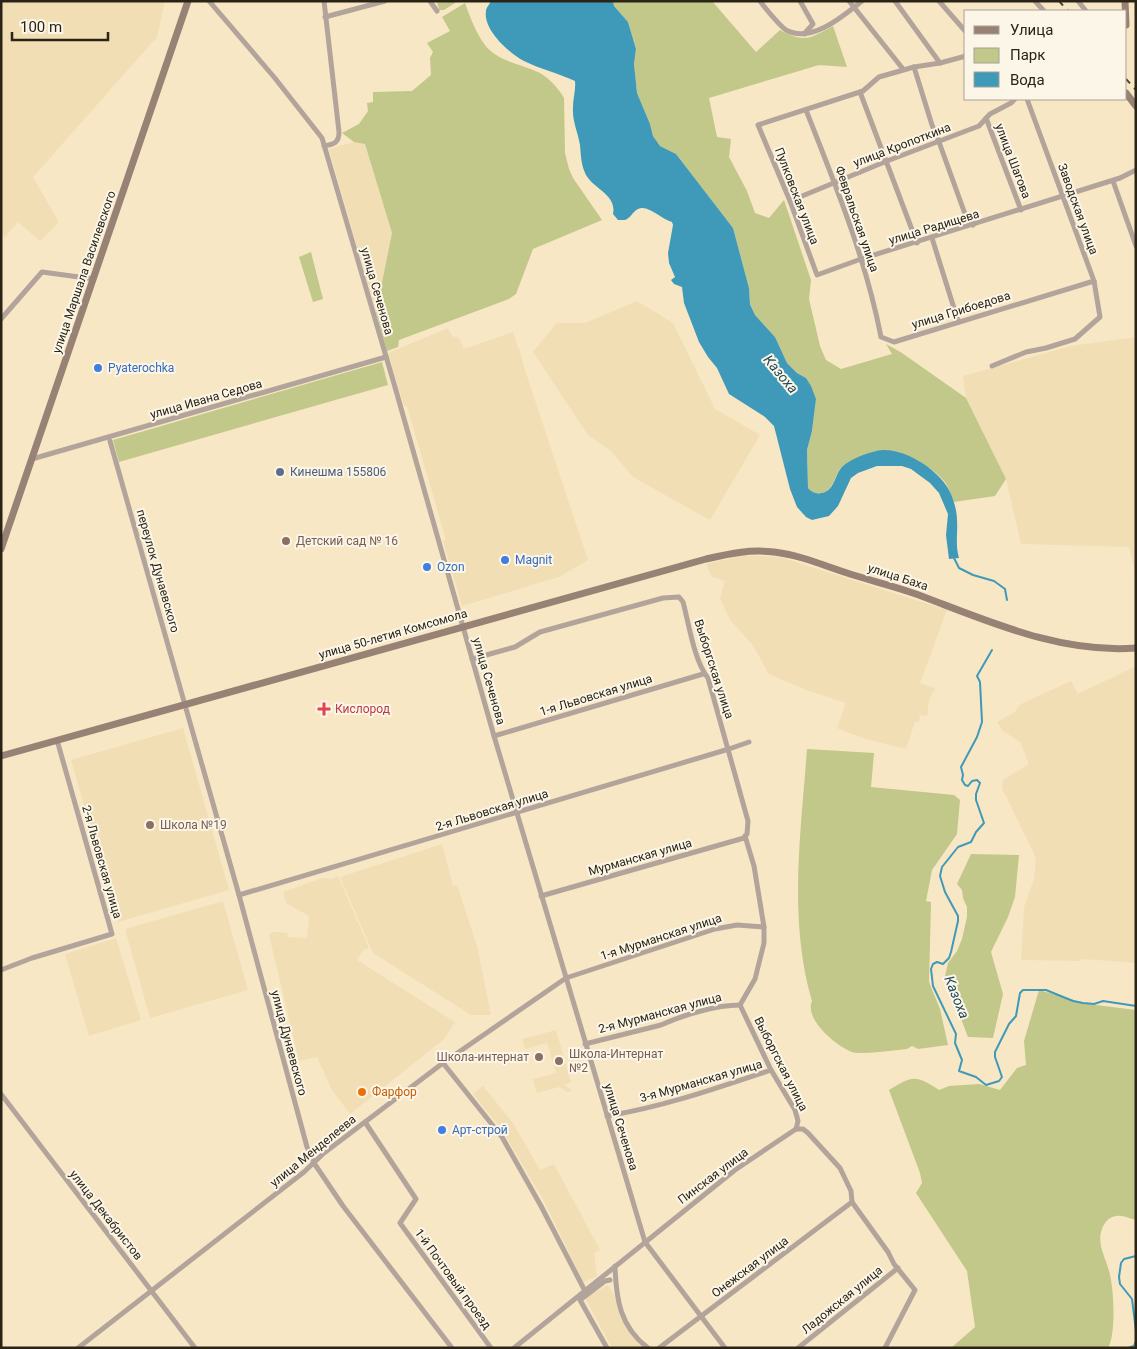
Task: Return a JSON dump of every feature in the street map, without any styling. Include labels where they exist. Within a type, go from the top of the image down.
[{"type":"main road","name":"улица Маршала Василевского","points":[[1,549],[188,1]]},
{"type":"main road","points":[[1127,94],[1136,106]]},
{"type":"main road","name":"улица 50-летия Комсомола","points":[[1,756],[462,626],[724,555],[740,552],[761,552],[793,556]]},
{"type":"main road","name":"улица Баха","points":[[793,556],[914,594],[1030,635],[1104,649],[1136,648]]},
{"type":"street","name":"улица Сеченова","points":[[209,1],[274,77],[322,138],[494,736],[645,1242],[725,1348]]},
{"type":"street","points":[[324,1],[339,136],[335,144],[324,146]]},
{"type":"street","points":[[325,17],[370,3],[384,1]]},
{"type":"street","points":[[430,1],[437,10]]},
{"type":"street","points":[[760,1],[786,30],[804,34],[831,25],[862,1]]},
{"type":"street","points":[[800,1],[813,24],[804,34]]},
{"type":"street","points":[[849,1],[903,70]]},
{"type":"street","points":[[895,1],[940,63]]},
{"type":"street","points":[[939,1],[964,30]]},
{"type":"street","points":[[806,110],[860,92],[879,77],[914,66],[940,63],[964,56]]},
{"type":"street","points":[[914,66],[932,125],[964,214],[973,225]]},
{"type":"street","points":[[860,92],[917,243]]},
{"type":"street","name":"улица Кропоткина","points":[[790,201],[979,126],[990,114],[1014,100]]},
{"type":"street","name":"Заводская улица","points":[[992,366],[1026,352],[1075,339],[1100,317],[1094,281],[1060,198],[1027,100]]},
{"type":"street","name":"Пулковская улица","points":[[806,110],[758,125],[790,201],[817,275]]},
{"type":"street","name":"Февральская улица","points":[[806,110],[835,182],[861,260],[875,304],[881,337]]},
{"type":"street","name":"улица Шагова","points":[[986,118],[1021,210]]},
{"type":"street","points":[[1060,198],[1112,181],[1136,170]]},
{"type":"street","points":[[1112,181],[1136,246]]},
{"type":"street","name":"улица Радищева","points":[[817,275],[1060,198]]},
{"type":"street","points":[[932,238],[958,321]]},
{"type":"street","points":[[1,319],[42,272],[94,279]]},
{"type":"street","name":"улица Грибоедова","points":[[881,337],[894,342],[1048,293],[1094,281]]},
{"type":"street","name":"улица Ивана Седова","points":[[32,459],[386,358]]},
{"type":"street","name":"переулок Дунаевского","points":[[110,441],[186,705]]},
{"type":"street","name":"Выборгская улица","points":[[472,659],[516,647],[540,632],[663,598],[679,597],[683,602],[704,674],[708,678],[748,821],[747,834],[744,837],[754,866],[764,927],[764,943],[759,966],[749,992],[740,1005],[771,1070],[794,1110],[798,1121],[796,1128],[803,1129],[808,1133],[840,1168],[851,1191],[852,1202],[915,1290],[885,1348]]},
{"type":"street","name":"1-я Львовская улица","points":[[494,736],[704,674]]},
{"type":"street","name":"улица Дунаевского","points":[[186,705],[305,1141],[314,1163],[343,1206],[452,1348]]},
{"type":"street","name":"2-я Львовская улица","points":[[1,970],[32,958],[112,934],[57,740]]},
{"type":"street","name":"2-я Львовская улица","points":[[239,895],[749,742]]},
{"type":"street","name":"Мурманская улица","points":[[541,896],[744,837]]},
{"type":"street","name":"1-я Мурманская улица","points":[[566,978],[715,929],[737,925],[764,927]]},
{"type":"street","name":"улица Менделеева","points":[[78,1348],[314,1163],[324,1153],[444,1063],[566,978]]},
{"type":"street","name":"2-я Мурманская улица","points":[[585,1044],[661,1025],[668,1021],[727,1005],[740,1005]]},
{"type":"street","points":[[444,1063],[502,1137],[537,1198],[585,1291]]},
{"type":"street","name":"3-я Мурманская улица","points":[[607,1116],[626,1113],[693,1095],[771,1070]]},
{"type":"street","name":"улица Декабристов","points":[[1,1094],[195,1348]]},
{"type":"street","name":"1-й Почтовый проезд","points":[[365,1122],[416,1199],[400,1223],[490,1348]]},
{"type":"street","name":"Пинская улица","points":[[514,1348],[735,1170],[796,1128]]},
{"type":"street","name":"Онежская улица","points":[[659,1348],[852,1202]]},
{"type":"street","points":[[615,1266],[616,1292],[620,1310],[636,1339],[648,1348]]},
{"type":"street","name":"Ладожская улица","points":[[798,1348],[898,1268]]},
{"type":"street","points":[[607,1348],[580,1300],[605,1281],[610,1280]]},
{"type":"shaded area","points":[[1,1],[165,1],[157,37],[33,177],[58,221],[40,241],[18,222],[5,237],[1,233]]},
{"type":"shaded area","points":[[354,142],[365,144],[392,233],[376,312],[329,149]]},
{"type":"shaded area","points":[[637,301],[673,323],[715,409],[760,435],[710,520],[633,477],[611,451],[588,435],[533,352],[557,323],[585,323]]},
{"type":"shaded area","points":[[448,328],[452,336],[459,338],[464,349],[513,332],[588,560],[559,577],[462,606],[443,541],[446,540],[407,406],[404,406],[388,353]]},
{"type":"shaded area","points":[[1136,337],[1136,576],[1129,547],[1021,544],[1006,479],[966,398],[963,376],[1071,346]]},
{"type":"shaded area","points":[[740,556],[783,558],[947,610],[920,683],[935,688],[929,700],[927,716],[920,715],[919,722],[915,722],[906,749],[862,738],[837,728],[846,703],[806,690],[769,674],[752,644],[730,620],[720,598],[725,581],[712,577],[706,564]]},
{"type":"shaded area","points":[[1136,666],[1136,963],[1083,959],[1080,961],[1021,960],[1024,907],[1034,879],[1036,858],[1002,788],[1003,780],[1029,764],[1020,742],[1003,731],[997,722],[1015,712],[1019,705],[1071,681],[1078,694]]},
{"type":"shaded area","name":"Школа №19","points":[[183,728],[229,890],[118,922],[71,760]]},
{"type":"shaded area","points":[[442,844],[453,886],[457,885],[477,946],[491,1015],[471,1015],[373,953],[340,877]]},
{"type":"shaded area","points":[[338,876],[369,948],[363,950],[357,960],[455,1022],[444,1039],[350,1114],[332,1090],[317,1057],[299,1061],[269,935],[271,932],[280,932],[288,933],[287,937],[307,938],[309,916],[286,903],[283,892],[322,878],[332,879]]},
{"type":"shaded area","points":[[223,901],[248,990],[150,1018],[125,929]]},
{"type":"shaded area","points":[[116,938],[141,1020],[89,1036],[65,954]]},
{"type":"shaded area","name":"Школа-Интернат №2","points":[[556,1030],[571,1082],[564,1085],[573,1091],[567,1092],[559,1087],[537,1093],[533,1079],[556,1073],[547,1043],[525,1049],[522,1039]]},
{"type":"shaded area","points":[[483,1086],[513,1123],[540,1170],[554,1164],[600,1250],[594,1253],[597,1276],[583,1282],[544,1201],[502,1130],[473,1094]]},
{"type":"shaded area","points":[[608,1285],[644,1348],[612,1348],[585,1298]]},
{"type":"green space","points":[[437,1],[458,1],[444,10],[439,10]]},
{"type":"green space","points":[[613,1],[712,1],[756,52],[780,30],[795,37],[807,38],[833,26],[847,67],[819,65],[709,98],[717,137],[731,139],[729,157],[747,191],[755,213],[769,218],[784,200],[811,280],[809,299],[820,346],[826,360],[841,369],[892,354],[886,344],[966,398],[1006,479],[995,496],[954,502],[946,483],[931,469],[913,458],[885,450],[869,453],[844,465],[829,489],[825,492],[815,493],[808,488],[807,450],[812,431],[816,399],[806,378],[797,373],[787,363],[775,337],[755,315],[750,303],[749,288],[733,228],[676,154],[660,146],[653,136],[637,93],[634,64],[636,49],[628,22],[614,6]]},
{"type":"green space","points":[[465,3],[479,35],[490,51],[503,59],[540,73],[557,87],[564,98],[565,153],[569,169],[573,178],[602,220],[533,249],[516,294],[509,299],[399,340],[398,347],[387,351],[376,312],[392,233],[365,144],[354,142],[342,133],[359,124],[368,111],[367,103],[373,102],[373,92],[412,91],[431,75],[430,58],[433,52],[427,43],[450,31],[442,17]]},
{"type":"green space","points":[[311,252],[323,299],[313,302],[299,257]]},
{"type":"green space","points":[[382,362],[388,385],[119,462],[113,440]]},
{"type":"green space","points":[[807,749],[874,753],[871,787],[954,795],[960,800],[957,834],[932,870],[926,901],[931,902],[929,982],[940,1009],[948,1045],[918,1049],[912,1046],[907,1049],[856,1053],[845,1049],[830,1038],[813,1016],[812,1001],[800,939],[798,907],[798,875]]},
{"type":"green space","points":[[971,854],[1019,855],[1015,897],[1008,917],[991,952],[1003,994],[993,1038],[968,1037],[950,990],[946,988],[945,976],[948,963],[957,951],[962,939],[967,917],[967,907],[962,890],[957,884]]},
{"type":"green space","points":[[1039,990],[1088,1004],[1136,1010],[1136,1220],[1123,1216],[1111,1218],[1104,1225],[1100,1241],[1111,1282],[1114,1313],[1111,1342],[1108,1348],[951,1348],[975,1327],[967,1271],[916,1193],[922,1183],[920,1173],[889,1090],[903,1082],[919,1079],[939,1090],[949,1086],[979,1084],[1000,1090],[1017,1068],[1026,1065],[1024,1041]]},
{"type":"water","points":[[491,1],[613,1],[614,6],[628,22],[636,49],[634,64],[637,93],[653,136],[660,146],[676,154],[733,228],[749,288],[750,304],[755,315],[775,337],[787,363],[797,373],[806,378],[811,386],[816,399],[812,431],[807,450],[808,488],[815,493],[829,490],[844,465],[855,458],[876,451],[897,452],[919,461],[939,476],[951,494],[956,513],[959,558],[949,559],[946,535],[948,514],[939,493],[930,483],[911,469],[902,466],[877,466],[858,473],[851,478],[838,506],[829,516],[812,520],[806,517],[797,507],[790,489],[774,426],[765,417],[729,394],[717,368],[699,342],[684,303],[682,287],[674,284],[671,280],[675,277],[669,263],[668,253],[672,222],[651,210],[642,208],[636,210],[625,220],[618,220],[613,214],[612,202],[590,180],[583,168],[573,112],[575,81],[524,61],[505,47],[493,33],[486,18],[486,10]]},
{"type":"waterway","name":"Казоха","points":[[954,558],[959,568],[973,575],[994,581],[1005,589],[1007,600]]},
{"type":"waterway","name":"Казоха","points":[[992,650],[977,676],[980,682],[982,722],[977,737],[961,767],[962,780],[965,785],[968,786],[972,781],[977,780],[980,783],[976,800],[984,823],[976,832],[971,842],[958,847],[942,867],[940,876],[945,892],[958,916],[958,921],[949,958],[943,964],[937,962],[933,964],[931,969],[933,986],[956,1034],[955,1043],[962,1060],[959,1071],[976,1077],[986,1085],[999,1081],[1002,1077],[995,1052],[1009,1024],[1016,1016],[1020,993],[1023,990],[1046,990],[1083,1003],[1094,1004],[1103,1001],[1136,1006]]},
{"type":"waterway","name":"Казоха","points":[[1136,1256],[1124,1259],[1121,1263],[1119,1277],[1120,1284],[1132,1299],[1136,1331]]},
{"type":"waterway","name":"Казоха","points":[[1128,1348],[1134,1346],[1136,1341]]},
{"type":"railway","points":[[1059,1],[1067,10]]},
{"type":"railway","points":[[1127,80],[1136,90]]},
{"type":"place","name":"Pyaterochka","points":[[98,368]]},
{"type":"place","name":"Кинешма 155806","points":[[280,472]]},
{"type":"place","name":"Детский сад № 16","points":[[286,541]]},
{"type":"place","name":"Magnit","points":[[505,560]]},
{"type":"place","name":"Ozon","points":[[427,567]]},
{"type":"place","name":"Кислород","points":[[324,709]]},
{"type":"place","name":"Школа №19","points":[[150,825]]},
{"type":"place","name":"Школа-интернат","points":[[539,1057]]},
{"type":"place","name":"Школа-Интернат №2","points":[[559,1061]]},
{"type":"place","name":"Фарфор","points":[[362,1092]]},
{"type":"place","name":"Арт-строй","points":[[442,1130]]}]
